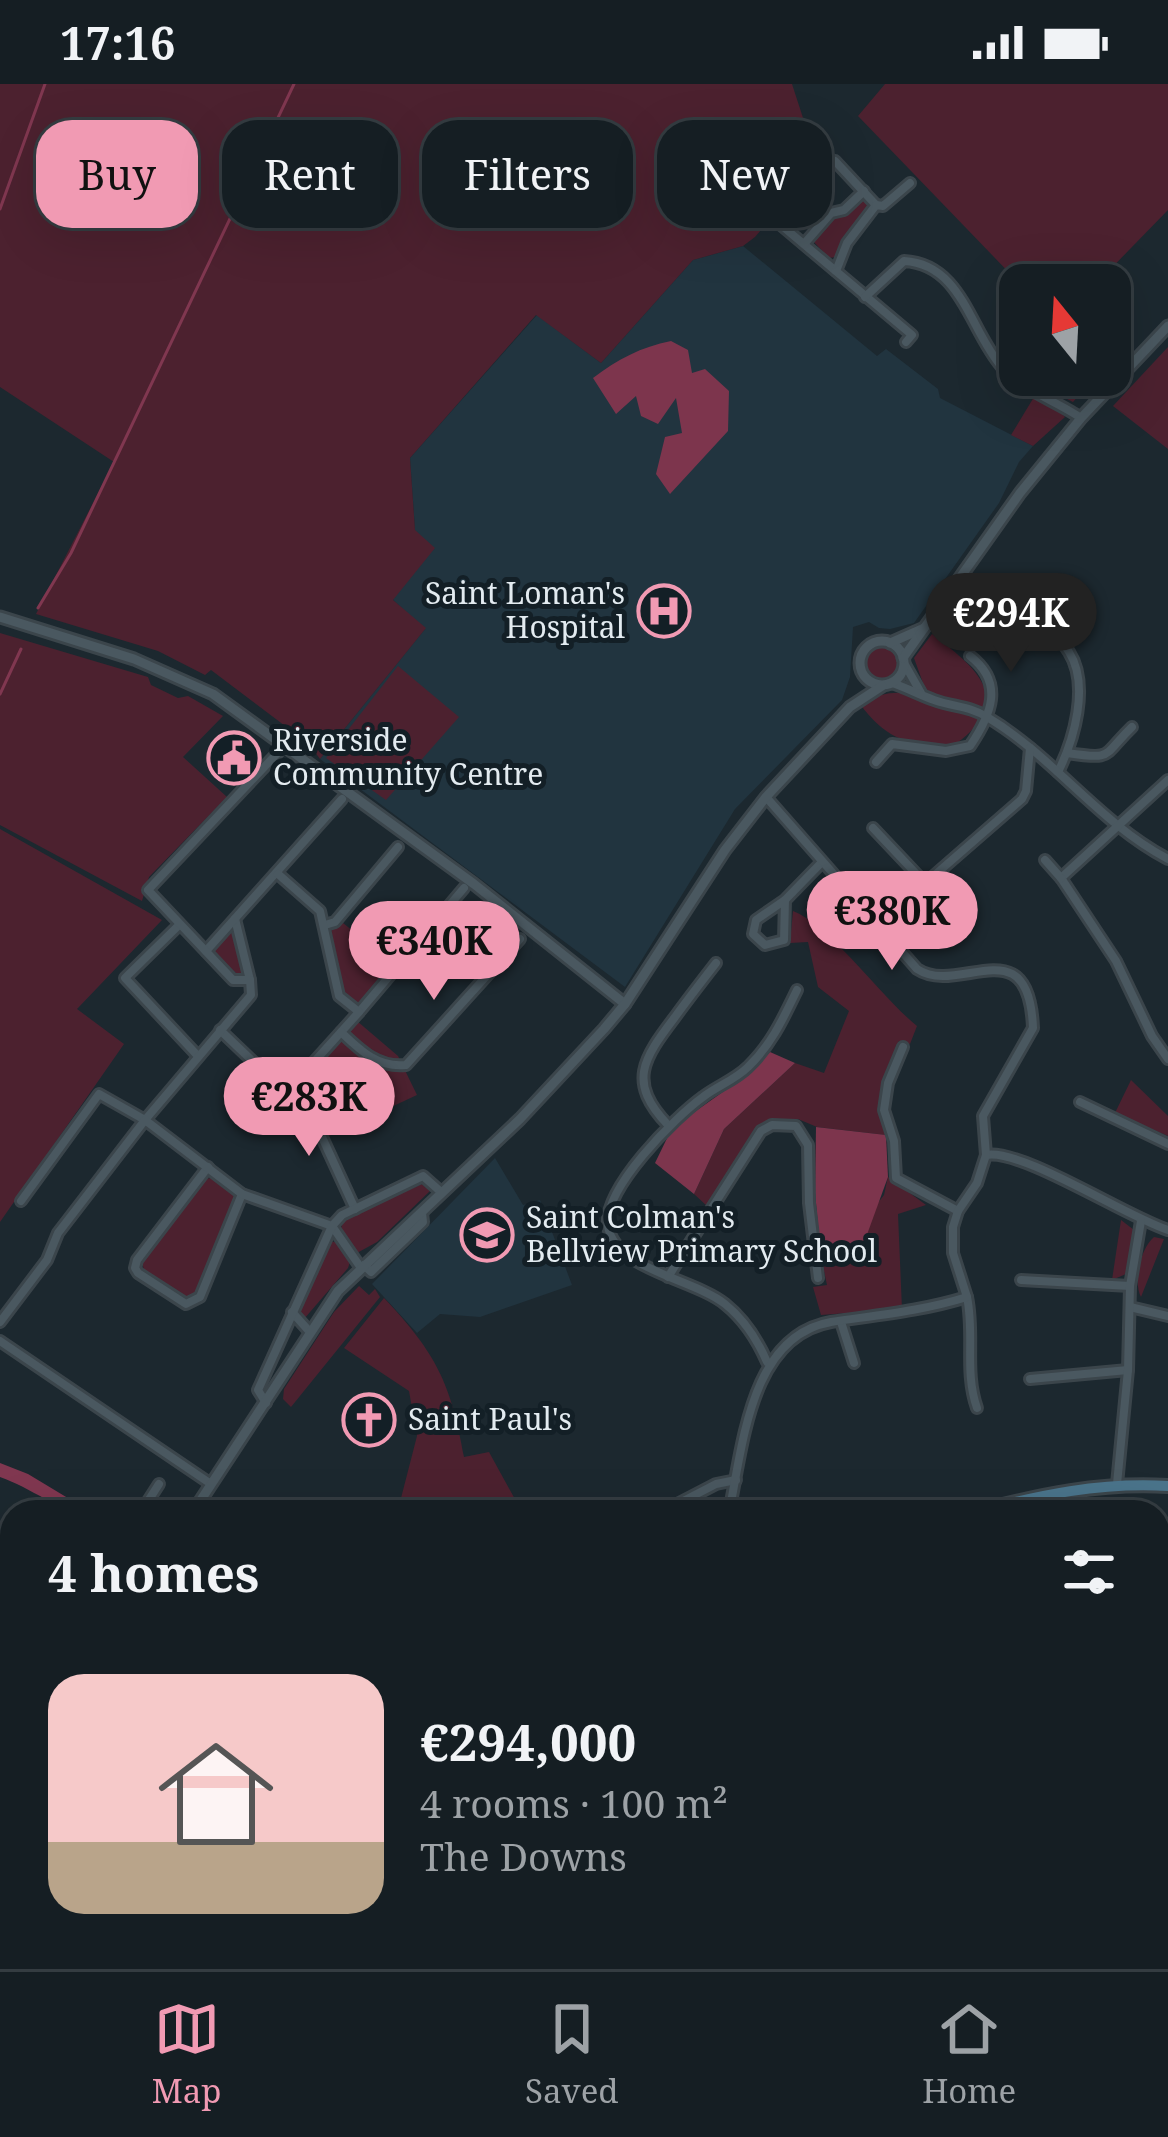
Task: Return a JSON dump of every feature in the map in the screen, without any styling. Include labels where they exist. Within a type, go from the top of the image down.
[{"type":"main road","points":[[1024,1500],[1117,1484],[1168,1486]]},
{"type":"street","points":[[835,161],[876,205],[883,206],[910,183]]},
{"type":"street","points":[[804,244],[825,218],[844,210],[864,191]]},
{"type":"street","points":[[836,271],[847,243],[876,205]]},
{"type":"street","points":[[785,228],[912,335],[906,342]]},
{"type":"street","points":[[865,297],[904,261],[920,262],[964,299],[1001,367],[1082,418]]},
{"type":"street","points":[[201,1500],[309,1331],[363,1266],[520,1119],[625,1004],[725,850],[766,797],[850,707],[901,675],[924,628],[1020,493],[1168,326]]},
{"type":"street","points":[[1032,607],[1070,653],[1078,675],[1076,718],[1058,772]]},
{"type":"street","points":[[0,617],[173,674],[213,694],[538,933],[625,1004]]},
{"type":"street","points":[[850,707],[865,649],[924,628]]},
{"type":"street","points":[[890,643],[922,694]]},
{"type":"street","points":[[876,762],[892,744],[946,751],[970,746],[989,718],[992,702],[989,678],[970,656]]},
{"type":"street","points":[[861,673],[872,683],[972,708],[989,718],[1168,860]]},
{"type":"street","points":[[1067,753],[1111,754],[1132,727]]},
{"type":"street","points":[[250,980],[232,980],[151,895],[150,885],[286,745]]},
{"type":"street","points":[[873,828],[923,881],[929,880],[1022,799],[1030,746]]},
{"type":"street","points":[[1061,878],[1168,780]]},
{"type":"street","points":[[766,797],[925,974],[943,979],[995,967],[1024,989],[1033,1028],[983,1116],[986,1156],[952,1227],[953,1252],[968,1297],[972,1331],[968,1371],[977,1408]]},
{"type":"street","points":[[206,951],[342,800]]},
{"type":"street","points":[[326,925],[335,922],[398,847]]},
{"type":"street","points":[[1046,860],[1116,961],[1168,1059]]},
{"type":"street","points":[[785,900],[784,940],[765,945],[753,934],[753,925],[822,862]]},
{"type":"street","points":[[278,874],[320,911],[340,996],[358,1012]]},
{"type":"street","points":[[286,1093],[464,888]]},
{"type":"street","points":[[0,1322],[47,1260],[58,1233],[197,1055],[251,994],[235,919]]},
{"type":"street","points":[[179,925],[125,978],[197,1055]]},
{"type":"street","points":[[341,1032],[367,1057],[406,1065],[520,939]]},
{"type":"street","points":[[668,1126],[644,1091],[646,1055],[716,963]]},
{"type":"street","points":[[768,1364],[757,1340],[722,1302],[615,1245],[607,1216],[615,1194],[668,1126],[703,1096],[746,1070],[773,1040],[797,991]]},
{"type":"street","points":[[220,1030],[286,1093],[321,1135],[355,1209]]},
{"type":"street","points":[[903,1047],[888,1083],[884,1111],[894,1141],[896,1178],[958,1211]]},
{"type":"street","points":[[21,1201],[98,1094],[145,1120],[242,1194],[332,1226],[363,1266]]},
{"type":"street","points":[[1080,1102],[1168,1144]]},
{"type":"street","points":[[668,1277],[761,1131],[783,1124],[796,1126],[808,1145],[818,1278]]},
{"type":"street","points":[[986,1156],[1012,1156],[1168,1230]]},
{"type":"street","points":[[208,1167],[137,1260],[138,1274],[192,1304],[200,1297],[242,1194]]},
{"type":"street","points":[[266,1403],[258,1390],[332,1226],[355,1209],[423,1176],[441,1192]]},
{"type":"street","points":[[1117,1484],[1130,1286],[1141,1221]]},
{"type":"street","points":[[1021,1280],[1130,1286]]},
{"type":"street","points":[[732,1500],[768,1364],[795,1336],[816,1326],[927,1310],[968,1297]]},
{"type":"street","points":[[1130,1307],[1168,1316]]},
{"type":"street","points":[[292,1312],[309,1331]]},
{"type":"street","points":[[842,1322],[854,1363]]},
{"type":"street","points":[[0,1341],[212,1485]]},
{"type":"street","points":[[1030,1379],[1128,1370]]},
{"type":"street","points":[[685,1500],[736,1480]]},
{"type":"street","points":[[149,1500],[159,1484]]},
{"type":"shaded area","points":[[0,84],[792,84],[804,120],[657,120],[657,228],[763,228],[755,237],[743,246],[693,260],[601,363],[536,315],[410,458],[415,530],[435,548],[393,600],[426,628],[320,759],[309,744],[211,670],[205,675],[158,651],[36,614],[114,462],[0,387]]},
{"type":"shaded area","points":[[885,84],[1168,84],[1168,210],[1115,264],[1001,264],[858,116]]},
{"type":"shaded area","points":[[860,197],[873,206],[854,224],[836,257],[829,258],[812,240],[822,228],[832,228],[832,216]]},
{"type":"shaded area","name":"Saint Loman's Hospital","points":[[743,246],[877,356],[886,349],[938,389],[940,398],[1033,446],[914,623],[890,629],[869,622],[853,627],[850,677],[842,700],[735,809],[625,987],[320,759],[425,629],[393,600],[415,530],[410,458],[537,315],[601,363],[693,260]]},
{"type":"shaded area","points":[[671,341],[688,350],[692,373],[705,369],[729,391],[728,431],[670,494],[656,474],[665,437],[682,433],[676,398],[658,424],[641,416],[636,396],[616,414],[593,378],[630,355]]},
{"type":"shaded area","points":[[1168,347],[1168,449],[1113,406],[1122,396],[1131,396],[1131,387]]},
{"type":"shaded area","points":[[1034,397],[1065,417],[1033,446],[1011,435]]},
{"type":"shaded area","points":[[0,633],[148,677],[151,685],[178,698],[188,696],[223,716],[183,757],[227,797],[149,877],[142,901],[0,825]]},
{"type":"shaded area","points":[[932,634],[975,671],[987,698],[974,728],[956,744],[902,739],[880,727],[860,704],[893,693],[928,697],[914,658]]},
{"type":"shaded area","points":[[882,645],[896,650],[901,664],[896,678],[882,683],[868,678],[863,664],[868,650]]},
{"type":"shaded area","points":[[398,666],[459,717],[386,800],[326,758]]},
{"type":"shaded area","points":[[0,829],[162,920],[77,1009],[124,1044],[0,1222]]},
{"type":"shaded area","points":[[793,911],[823,931],[917,1026],[910,1044],[899,1041],[884,1076],[880,1110],[886,1135],[817,1127],[798,1119],[772,1121],[756,1130],[707,1206],[694,1194],[724,1129],[795,1063],[824,1073],[849,1011],[818,987],[808,942],[790,943]]},
{"type":"shaded area","points":[[343,923],[393,963],[358,1006],[343,993],[331,929]]},
{"type":"shaded area","points":[[231,924],[245,973],[238,975],[208,947]]},
{"type":"shaded area","points":[[357,1021],[398,1056],[417,1095],[329,1136],[295,1090]]},
{"type":"shaded area","points":[[770,1052],[795,1063],[724,1129],[694,1194],[655,1163],[672,1128],[748,1074]]},
{"type":"shaded area","points":[[1131,1080],[1168,1116],[1168,1136],[1115,1113]]},
{"type":"shaded area","points":[[816,1127],[886,1135],[888,1177],[865,1240],[832,1262],[821,1257]]},
{"type":"shaded area","name":"Saint Colman's Bellview Primary School","points":[[495,1158],[523,1205],[540,1200],[572,1285],[480,1317],[440,1314],[417,1333],[372,1284]]},
{"type":"shaded area","points":[[888,1177],[926,1205],[898,1214],[902,1309],[821,1315],[813,1287],[827,1285],[821,1257],[833,1262],[884,1195]]},
{"type":"shaded area","points":[[212,1178],[234,1193],[234,1201],[196,1295],[187,1300],[144,1271],[142,1260],[203,1179]]},
{"type":"shaded area","points":[[422,1184],[430,1191],[377,1242],[357,1253],[341,1229],[343,1219]]},
{"type":"shaded area","points":[[1121,1220],[1134,1230],[1126,1274],[1112,1280]]},
{"type":"shaded area","points":[[1154,1237],[1164,1239],[1141,1297],[1139,1266]]},
{"type":"shaded area","points":[[330,1241],[339,1243],[351,1259],[348,1268],[304,1319],[300,1304]]},
{"type":"shaded area","points":[[359,1286],[369,1295],[375,1289],[380,1297],[291,1407],[283,1399],[284,1389],[334,1312]]},
{"type":"shaded area","points":[[384,1298],[439,1370],[464,1457],[489,1452],[515,1500],[401,1500],[417,1436],[409,1391],[344,1348]]},
{"type":"shaded area","points":[[0,1463],[71,1500],[48,1500],[0,1477]]},
{"type":"waterway","points":[[0,209],[45,84]]},
{"type":"waterway","points":[[38,608],[71,553],[294,84]]},
{"type":"waterway","points":[[0,694],[21,649]]},
{"type":"place","name":"Saint Loman's Hospital","points":[[664,611]]},
{"type":"place","name":"Riverside Community Centre","points":[[234,758]]},
{"type":"place","name":"Saint Colman's Bellview Primary School","points":[[487,1235]]},
{"type":"place","name":"Saint Paul's","points":[[369,1420]]}]
